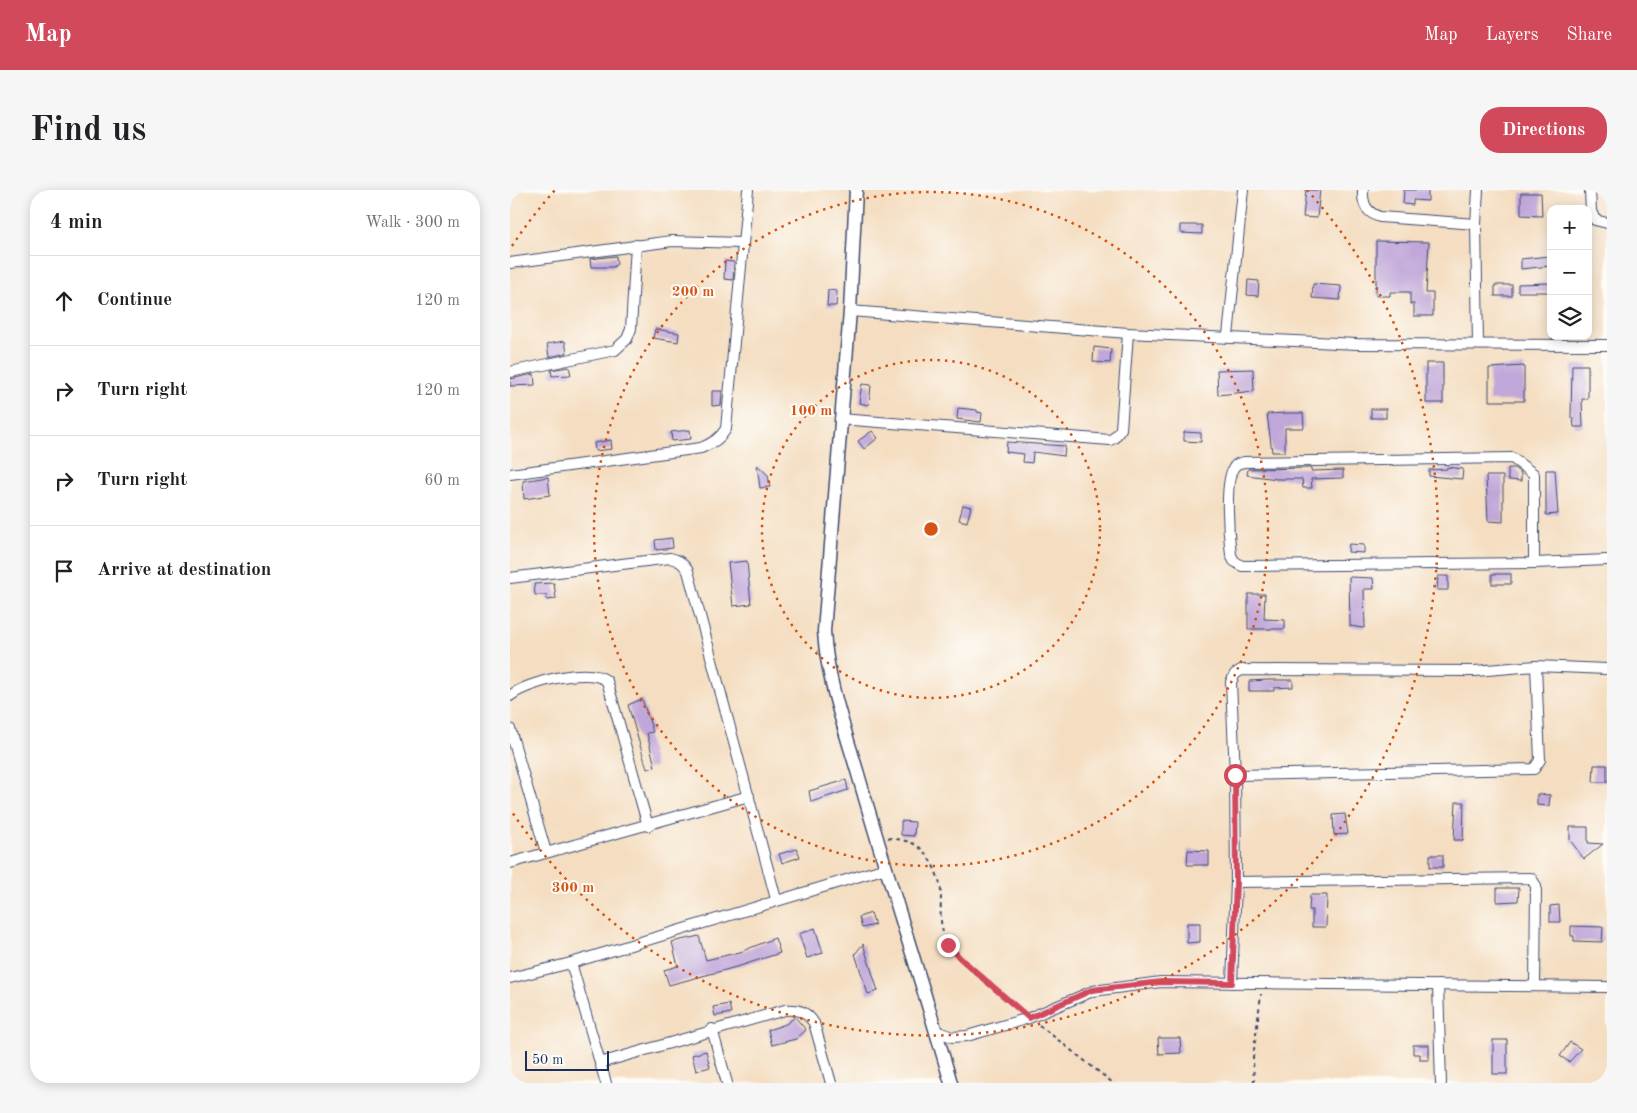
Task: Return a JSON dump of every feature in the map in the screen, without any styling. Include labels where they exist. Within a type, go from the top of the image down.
[{"type":"street","points":[[510,474],[701,448],[716,442],[726,429],[748,190]]},
{"type":"street","points":[[856,190],[850,311],[825,621],[825,651],[831,680],[876,836],[936,1031],[950,1083]]},
{"type":"street","points":[[1228,336],[1243,190]]},
{"type":"street","points":[[1362,190],[1362,199],[1366,209],[1380,217],[1476,224]]},
{"type":"street","points":[[1478,190],[1476,224],[1478,344]]},
{"type":"street","points":[[1590,190],[1591,211],[1595,220],[1607,224]]},
{"type":"street","points":[[510,263],[686,240],[742,243]]},
{"type":"street","points":[[510,372],[604,353],[621,346],[628,338],[631,329],[636,246]]},
{"type":"street","points":[[850,311],[1128,333],[1228,336],[1357,344],[1607,345]]},
{"type":"street","points":[[840,418],[1110,440],[1121,429],[1128,333]]},
{"type":"street","points":[[1534,563],[1534,474],[1512,458],[1244,462],[1236,465],[1232,471],[1227,513],[1231,555],[1234,561],[1242,566],[1534,563],[1607,560]]},
{"type":"street","points":[[510,578],[670,558],[684,565],[688,571],[776,899]]},
{"type":"street","points":[[1235,775],[1534,769],[1540,760],[1536,666]]},
{"type":"street","points":[[1232,983],[1236,882],[1235,775],[1231,682],[1235,674],[1241,670],[1474,671],[1536,666],[1607,669]]},
{"type":"street","points":[[510,696],[522,688],[567,676],[593,676],[607,681],[648,826]]},
{"type":"street","points":[[510,729],[546,852]]},
{"type":"street","points":[[510,863],[648,826],[748,796]]},
{"type":"street","points":[[510,978],[571,962],[776,899],[886,868]]},
{"type":"street","points":[[1236,882],[1525,876],[1531,878],[1536,886],[1535,985]]},
{"type":"street","points":[[571,962],[606,1083]]},
{"type":"street","points":[[936,1031],[952,1037],[967,1036],[1029,1018],[1092,990],[1161,982],[1607,987]]},
{"type":"street","points":[[1438,984],[1441,1083]]},
{"type":"street","points":[[600,1063],[712,1029],[785,1010],[803,1012],[814,1023],[831,1083]]},
{"type":"street","points":[[712,1029],[727,1083]]},
{"type":"path","points":[[876,836],[915,844],[923,850],[939,882],[941,890],[940,927],[948,945],[960,958],[1029,1018],[1113,1083]]},
{"type":"path","points":[[1254,1083],[1253,1058],[1262,984]]},
{"type":"building","points":[[1306,190],[1320,190],[1317,218],[1303,217]]},
{"type":"building","points":[[1404,190],[1428,190],[1428,201],[1413,200],[1413,205],[1403,204]]},
{"type":"building","points":[[1521,193],[1541,193],[1542,216],[1521,215]]},
{"type":"building","points":[[1180,225],[1202,225],[1202,234],[1180,233]]},
{"type":"building","points":[[1376,241],[1429,242],[1426,293],[1433,293],[1433,316],[1414,316],[1414,304],[1410,304],[1410,292],[1390,292],[1390,296],[1376,296]]},
{"type":"building","points":[[616,256],[617,264],[613,267],[591,267],[590,259]]},
{"type":"building","points":[[1547,256],[1547,266],[1521,269],[1521,259]]},
{"type":"building","points":[[725,261],[734,262],[733,280],[724,279]]},
{"type":"building","points":[[1248,280],[1259,281],[1258,296],[1247,295]]},
{"type":"building","points":[[1547,283],[1547,292],[1518,292],[1518,284]]},
{"type":"building","points":[[1313,284],[1341,286],[1340,300],[1312,298]]},
{"type":"building","points":[[1495,285],[1512,285],[1512,296],[1495,296]]},
{"type":"building","points":[[828,290],[837,291],[836,306],[827,306]]},
{"type":"building","points":[[655,329],[679,333],[678,342],[653,338]]},
{"type":"building","points":[[565,341],[567,353],[549,357],[547,344]]},
{"type":"building","points":[[1094,347],[1111,349],[1110,363],[1093,362]]},
{"type":"building","points":[[1426,363],[1443,363],[1443,403],[1426,403]]},
{"type":"building","points":[[1572,365],[1588,365],[1588,399],[1582,399],[1583,427],[1574,427],[1573,418],[1571,418]]},
{"type":"building","points":[[1524,366],[1524,401],[1489,401],[1489,368]]},
{"type":"building","points":[[569,367],[571,375],[552,376],[551,370]]},
{"type":"building","points":[[1253,369],[1254,391],[1218,395],[1217,370]]},
{"type":"building","points":[[534,374],[535,385],[510,386],[510,379]]},
{"type":"building","points":[[862,384],[871,385],[869,405],[859,403]]},
{"type":"building","points":[[712,391],[722,391],[721,405],[712,406]]},
{"type":"building","points":[[958,408],[977,410],[977,412],[982,413],[981,422],[957,419]]},
{"type":"building","points":[[1371,409],[1386,409],[1386,418],[1371,418]]},
{"type":"building","points":[[1303,413],[1304,428],[1285,428],[1285,452],[1272,452],[1267,414]]},
{"type":"building","points":[[690,430],[691,439],[672,441],[671,432]]},
{"type":"building","points":[[872,431],[878,438],[864,449],[858,441]]},
{"type":"building","points":[[1184,432],[1201,433],[1201,442],[1184,441]]},
{"type":"building","points":[[611,440],[612,449],[595,451],[594,443]]},
{"type":"building","points":[[1007,442],[1065,446],[1064,456],[1033,452],[1032,463],[1023,462],[1024,454],[1006,452]]},
{"type":"building","points":[[757,465],[768,475],[770,487],[760,488]]},
{"type":"building","points":[[1447,467],[1463,469],[1462,479],[1429,476],[1429,470],[1447,469]]},
{"type":"building","points":[[1311,468],[1311,471],[1343,470],[1343,478],[1311,479],[1312,488],[1303,488],[1302,479],[1277,479],[1247,475],[1248,469]]},
{"type":"building","points":[[1508,468],[1514,468],[1521,473],[1521,481],[1508,480]]},
{"type":"building","points":[[1546,470],[1555,470],[1558,514],[1546,515]]},
{"type":"building","points":[[1486,476],[1503,476],[1503,522],[1488,521]]},
{"type":"building","points":[[548,477],[550,495],[524,499],[523,481]]},
{"type":"building","points":[[963,505],[971,507],[967,522],[959,520]]},
{"type":"building","points":[[672,538],[673,548],[656,550],[655,540]]},
{"type":"building","points":[[1349,544],[1364,545],[1364,553],[1348,552]]},
{"type":"building","points":[[747,561],[751,604],[733,606],[728,563]]},
{"type":"building","points":[[1492,574],[1511,574],[1511,584],[1492,584]]},
{"type":"building","points":[[1438,576],[1448,576],[1448,590],[1437,590]]},
{"type":"building","points":[[1349,577],[1373,578],[1374,589],[1364,589],[1365,627],[1363,628],[1350,626]]},
{"type":"building","points":[[554,583],[556,599],[547,600],[546,595],[535,595],[534,584]]},
{"type":"building","points":[[1248,594],[1265,594],[1264,619],[1285,620],[1285,629],[1248,629]]},
{"type":"building","points":[[1293,680],[1293,687],[1274,688],[1274,691],[1249,691],[1249,681]]},
{"type":"building","points":[[642,699],[653,732],[647,733],[655,767],[647,769],[628,705]]},
{"type":"building","points":[[1594,765],[1607,765],[1607,782],[1593,782]]},
{"type":"building","points":[[846,780],[848,790],[811,802],[809,791]]},
{"type":"building","points":[[1537,794],[1550,795],[1549,806],[1537,805]]},
{"type":"building","points":[[1456,802],[1464,802],[1463,840],[1454,840]]},
{"type":"building","points":[[1345,814],[1348,834],[1334,835],[1333,815]]},
{"type":"building","points":[[901,821],[915,822],[914,836],[901,835]]},
{"type":"building","points":[[1570,827],[1588,827],[1588,843],[1603,844],[1584,859],[1570,840]]},
{"type":"building","points":[[797,849],[800,857],[782,863],[779,854]]},
{"type":"building","points":[[1188,850],[1209,851],[1209,865],[1187,865]]},
{"type":"building","points":[[1430,855],[1443,855],[1443,867],[1430,867]]},
{"type":"building","points":[[1497,888],[1519,888],[1518,901],[1497,902]]},
{"type":"building","points":[[1310,895],[1327,895],[1326,927],[1312,927],[1312,910],[1309,910]]},
{"type":"building","points":[[1559,905],[1560,922],[1550,922],[1550,906]]},
{"type":"building","points":[[871,913],[875,925],[862,928],[859,917]]},
{"type":"building","points":[[1187,923],[1200,923],[1200,942],[1187,943]]},
{"type":"building","points":[[1571,926],[1603,927],[1602,942],[1574,941],[1574,936],[1571,936]]},
{"type":"building","points":[[815,928],[823,953],[807,958],[799,934]]},
{"type":"building","points":[[699,936],[706,960],[740,952],[775,938],[780,953],[669,985],[664,970],[678,966],[672,942]]},
{"type":"building","points":[[863,944],[878,991],[868,994],[855,954]]},
{"type":"building","points":[[729,1004],[731,1013],[715,1016],[713,1007]]},
{"type":"building","points":[[795,1017],[806,1030],[796,1039],[772,1045],[768,1030],[786,1024]]},
{"type":"building","points":[[1158,1038],[1180,1038],[1181,1053],[1159,1054]]},
{"type":"building","points":[[1493,1040],[1507,1040],[1507,1074],[1493,1074]]},
{"type":"building","points":[[1570,1042],[1581,1049],[1569,1062],[1560,1056]]},
{"type":"building","points":[[1413,1045],[1429,1045],[1429,1060],[1420,1060],[1420,1054],[1413,1054]]},
{"type":"building","points":[[706,1051],[710,1067],[696,1071],[692,1055]]},
{"type":"route","points":[[948,945],[960,958],[1029,1018],[1092,990],[1161,982],[1232,983],[1236,882],[1235,775]]}]
